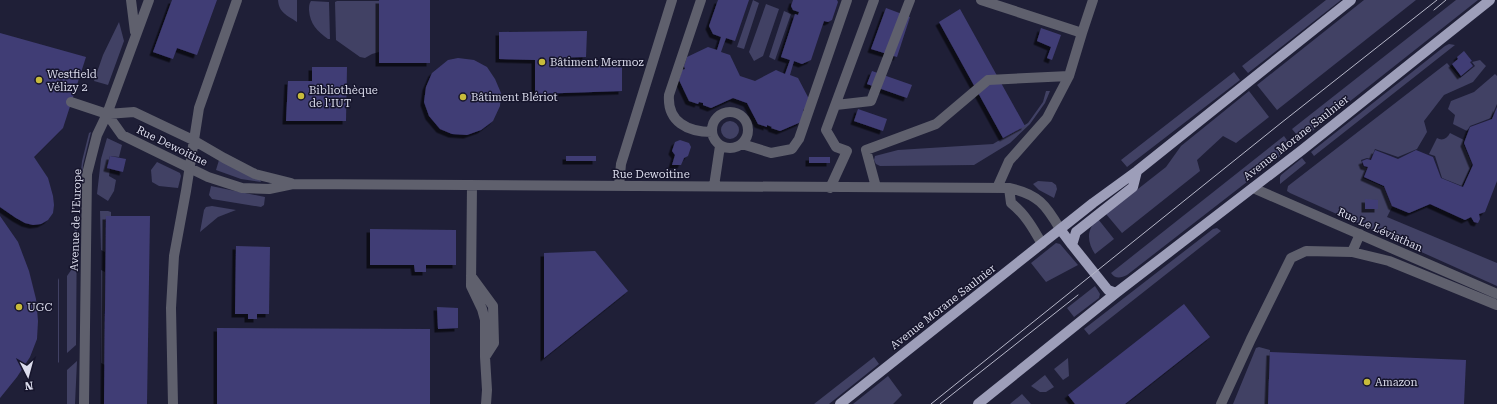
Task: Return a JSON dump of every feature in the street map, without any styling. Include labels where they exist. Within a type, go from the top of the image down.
[{"type":"main road","name":"Avenue Morane Saulnier","points":[[840,404],[1093,203],[1137,171],[1351,0]]},
{"type":"main road","name":"Avenue Morane Saulnier","points":[[978,404],[1116,293],[1253,188],[1490,0]]},
{"type":"main road","points":[[1072,246],[1076,232],[1133,187],[1137,171]]},
{"type":"main road","points":[[1060,229],[1108,290],[1116,293]]},
{"type":"street","points":[[132,0],[136,34]]},
{"type":"street","name":"Avenue de l'Europe","points":[[84,404],[87,174],[97,135],[107,114],[149,0]]},
{"type":"street","points":[[173,404],[171,308],[174,256],[190,169],[193,140],[199,108],[237,0]]},
{"type":"street","points":[[619,186],[621,164],[672,0]]},
{"type":"street","points":[[700,0],[668,102],[672,114],[681,124],[703,132],[712,132]]},
{"type":"street","points":[[742,144],[771,153],[792,149],[799,139],[847,0]]},
{"type":"street","points":[[874,0],[826,130],[836,147],[847,151],[866,150],[936,124],[988,80],[1069,76]]},
{"type":"street","points":[[836,105],[871,101],[910,0]]},
{"type":"street","points":[[981,0],[1082,33]]},
{"type":"street","points":[[997,188],[1009,161],[1046,118],[1069,76],[1093,0]]},
{"type":"street","points":[[72,102],[107,114]]},
{"type":"street","name":"Rue Dewoitine","points":[[107,114],[134,112],[193,140],[255,174],[293,184]]},
{"type":"street","points":[[727,113],[739,114],[747,123],[748,135],[742,144],[731,148],[726,148],[720,146],[716,142],[712,132],[713,124],[721,115],[727,113]]},
{"type":"street","name":"Rue Dewoitine","points":[[107,114],[122,135],[208,177],[242,188],[269,189],[293,184],[1009,188],[1036,197],[1049,210],[1060,229]]},
{"type":"street","points":[[714,186],[720,146]]},
{"type":"street","points":[[866,150],[876,187]]},
{"type":"street","points":[[830,188],[847,151]]},
{"type":"street","points":[[472,184],[471,286],[482,309],[485,320],[486,404]]},
{"type":"street","points":[[1009,188],[1011,203],[1020,210],[1031,224],[1042,244]]},
{"type":"street","name":"Rue Le Léviathan","points":[[1253,188],[1497,294]]},
{"type":"street","points":[[1352,252],[1360,234]]},
{"type":"street","points":[[1221,404],[1251,338],[1291,258],[1306,251],[1352,252],[1388,261],[1497,305]]},
{"type":"shaded area","points":[[278,0],[297,0],[297,22],[282,11]]},
{"type":"shaded area","points":[[753,0],[759,3],[744,49],[737,47]]},
{"type":"shaded area","points":[[1326,0],[1341,0],[1248,73],[1242,66]]},
{"type":"shaded area","points":[[1364,0],[1416,0],[1277,110],[1257,85]]},
{"type":"shaded area","points":[[1456,0],[1478,0],[1301,140],[1292,129]]},
{"type":"shaded area","points":[[311,1],[329,2],[330,39],[328,39],[315,27],[311,19],[309,5]]},
{"type":"shaded area","points":[[379,1],[379,52],[365,58],[360,57],[336,40],[335,2]]},
{"type":"shaded area","points":[[766,4],[779,9],[763,56],[754,61],[749,52]]},
{"type":"shaded area","points":[[784,11],[791,14],[775,60],[769,57]]},
{"type":"shaded area","points":[[119,22],[124,41],[108,85],[94,81],[103,55]]},
{"type":"shaded area","points":[[1449,44],[1455,45],[1314,156],[1311,152]]},
{"type":"shaded area","points":[[1480,60],[1486,66],[1473,82],[1444,95],[1424,121],[1427,132],[1417,149],[1398,157],[1375,149],[1371,159],[1367,158],[1361,160],[1363,166],[1367,168],[1363,178],[1384,187],[1392,207],[1387,217],[1497,263],[1497,286],[1287,191],[1288,186],[1447,63],[1460,78],[1475,66],[1472,62]]},
{"type":"shaded area","points":[[1234,72],[1240,80],[1127,167],[1121,160]]},
{"type":"shaded area","points":[[1495,74],[1497,76],[1497,104],[1491,118],[1470,126],[1467,131],[1453,124],[1455,115],[1448,109],[1451,101],[1474,92]]},
{"type":"shaded area","points":[[1046,91],[1050,91],[1045,103],[1030,124],[1010,143],[974,165],[880,166],[876,164],[874,160],[875,156],[898,150],[993,144],[1028,123],[1043,102]]},
{"type":"shaded area","points":[[1249,91],[1269,117],[1236,143],[1223,136],[1197,160],[1200,171],[1122,233],[1106,214],[1166,167],[1181,146]]},
{"type":"shaded area","points":[[730,121],[736,124],[739,130],[736,136],[730,139],[724,136],[721,130],[724,124]]},
{"type":"shaded area","points":[[91,132],[83,165],[81,192],[79,191],[82,161],[89,133]]},
{"type":"shaded area","points":[[1450,133],[1464,140],[1463,143],[1472,164],[1462,186],[1442,178],[1435,156],[1429,154],[1437,138],[1444,139]]},
{"type":"shaded area","points":[[1284,136],[1292,147],[1127,275],[1118,277],[1111,273]]},
{"type":"shaded area","points":[[107,138],[122,145],[119,157],[110,156],[107,168],[110,169],[109,176],[116,180],[114,191],[108,201],[97,194],[101,159]]},
{"type":"shaded area","points":[[1302,158],[1306,163],[1280,184],[1281,175]]},
{"type":"shaded area","points":[[219,160],[260,180],[261,182],[241,179],[216,170]]},
{"type":"shaded area","points":[[157,162],[180,173],[181,176],[178,188],[159,186],[152,182],[151,170]]},
{"type":"shaded area","points":[[1038,181],[1052,182],[1056,185],[1057,189],[1054,198],[1039,190],[1033,184]]},
{"type":"shaded area","points":[[211,186],[265,197],[264,205],[261,207],[212,199],[209,195]]},
{"type":"shaded area","points":[[212,206],[236,210],[218,217],[200,232],[204,210],[206,207]]},
{"type":"shaded area","points":[[100,211],[111,212],[111,216],[106,217],[105,252],[101,250]]},
{"type":"shaded area","points":[[77,215],[76,345],[67,353],[67,276],[74,266],[75,217]]},
{"type":"shaded area","points":[[1098,219],[1114,239],[1095,254],[1090,245],[1089,236],[1091,227]]},
{"type":"shaded area","points":[[1217,228],[1221,231],[1089,335],[1084,329],[1213,229]]},
{"type":"shaded area","points":[[1056,243],[1060,244],[1078,265],[1046,282],[1031,263]]},
{"type":"shaded area","points":[[101,270],[105,272],[105,365],[101,363]]},
{"type":"shaded area","points":[[59,278],[59,362],[58,363],[58,280]]},
{"type":"shaded area","points":[[1095,286],[1100,294],[1099,298],[1074,317],[1067,308]]},
{"type":"shaded area","points":[[1259,347],[1270,350],[1268,404],[1233,404],[1256,348]]},
{"type":"shaded area","points":[[874,357],[879,364],[829,404],[814,404]]},
{"type":"shaded area","points":[[1068,358],[1069,376],[1063,380],[1054,369]]},
{"type":"shaded area","points":[[77,361],[75,404],[67,404],[67,370]]},
{"type":"shaded area","points":[[1045,375],[1054,387],[1046,392],[1040,392],[1031,386]]},
{"type":"shaded area","points":[[888,376],[902,395],[893,404],[853,404]]},
{"type":"shaded area","points":[[1022,394],[1031,404],[1010,404],[1011,403]]},
{"type":"building","points":[[172,0],[217,0],[197,55],[177,48],[173,59],[153,52]]},
{"type":"building","points":[[379,0],[430,0],[430,63],[379,63]]},
{"type":"building","points":[[718,0],[749,0],[735,41],[726,38],[721,52],[730,55],[740,76],[755,81],[776,70],[785,74],[790,60],[781,57],[795,14],[798,15],[799,12],[793,10],[791,6],[793,0],[837,0],[838,2],[832,20],[828,22],[824,21],[811,60],[802,64],[794,61],[790,75],[798,78],[809,99],[806,108],[803,110],[804,112],[801,122],[780,131],[767,125],[767,127],[758,124],[747,103],[733,98],[711,108],[703,105],[703,103],[699,102],[698,104],[689,101],[679,80],[682,70],[685,69],[684,66],[687,57],[708,47],[717,50],[721,37],[713,34],[709,26]]},
{"type":"building","points":[[886,8],[910,17],[897,57],[871,49]]},
{"type":"building","points":[[960,9],[1025,126],[1003,138],[939,22]]},
{"type":"building","points":[[1041,28],[1061,35],[1052,60],[1047,58],[1051,47],[1037,41]]},
{"type":"building","name":"Bâtiment Mermoz","points":[[587,31],[586,57],[549,58],[549,65],[622,65],[622,91],[535,94],[535,60],[499,59],[499,32]]},
{"type":"building","name":"Westfield Vélizy 2","points":[[0,33],[86,57],[63,128],[34,157],[48,178],[54,205],[53,213],[48,220],[41,224],[33,225],[25,223],[0,207]]},
{"type":"building","points":[[1464,51],[1472,61],[1470,62],[1473,66],[1461,76],[1452,64]]},
{"type":"building","name":"Bâtiment Blériot","points":[[458,58],[474,60],[487,67],[495,79],[501,93],[500,106],[493,121],[481,130],[467,135],[452,134],[440,129],[429,116],[424,102],[426,87],[432,73],[448,60]]},
{"type":"building","points":[[312,67],[347,67],[346,121],[286,121],[288,81],[312,81]]},
{"type":"building","points":[[872,71],[912,85],[907,98],[867,84]]},
{"type":"building","points":[[1497,107],[1497,181],[1485,212],[1479,214],[1480,219],[1478,223],[1474,222],[1471,217],[1465,220],[1430,204],[1409,213],[1392,206],[1384,186],[1364,177],[1368,167],[1364,166],[1362,161],[1367,159],[1371,160],[1375,150],[1398,159],[1416,150],[1433,157],[1441,178],[1463,187],[1473,165],[1464,143],[1470,127],[1492,119]]},
{"type":"building","points":[[858,109],[887,119],[883,131],[854,121]]},
{"type":"building","points":[[680,140],[689,143],[691,147],[688,156],[684,158],[681,165],[672,165],[675,155],[672,151],[675,142]]},
{"type":"building","points":[[110,156],[126,159],[123,172],[107,168]]},
{"type":"building","points":[[566,156],[596,156],[596,161],[566,161]]},
{"type":"building","points":[[809,157],[830,157],[830,163],[809,163]]},
{"type":"building","points":[[1365,199],[1378,200],[1378,209],[1365,209]]},
{"type":"building","name":"UGC","points":[[0,216],[18,242],[29,271],[36,299],[38,321],[37,339],[30,357],[17,377],[0,398]]},
{"type":"building","points":[[106,216],[150,216],[147,404],[104,404]]},
{"type":"building","points":[[370,229],[456,230],[456,265],[426,265],[426,272],[415,272],[414,265],[370,265]]},
{"type":"building","points":[[236,246],[270,247],[269,314],[257,314],[257,319],[248,319],[248,314],[235,314]]},
{"type":"building","points":[[595,251],[628,291],[544,358],[544,253]]},
{"type":"building","points":[[1184,304],[1210,337],[1125,404],[1075,404],[1068,395]]},
{"type":"building","points":[[437,307],[458,308],[458,328],[438,329]]},
{"type":"building","points":[[217,328],[430,329],[430,404],[217,404]]},
{"type":"building","name":"Amazon","points":[[1270,352],[1466,360],[1464,404],[1268,404]]},
{"type":"tram line","points":[[931,404],[1281,123],[1437,0]]},
{"type":"tram line","points":[[1434,10],[1446,0]]},
{"type":"tram line","points":[[940,404],[1078,295]]},
{"type":"place","name":"Bâtiment Mermoz","points":[[542,62]]},
{"type":"place","name":"Westfield Vélizy 2","points":[[39,80]]},
{"type":"place","name":"Bibliothèque de l'IUT","points":[[301,96]]},
{"type":"place","name":"Bâtiment Blériot","points":[[463,97]]},
{"type":"place","name":"UGC","points":[[19,307]]},
{"type":"place","name":"Amazon","points":[[1367,382]]}]
